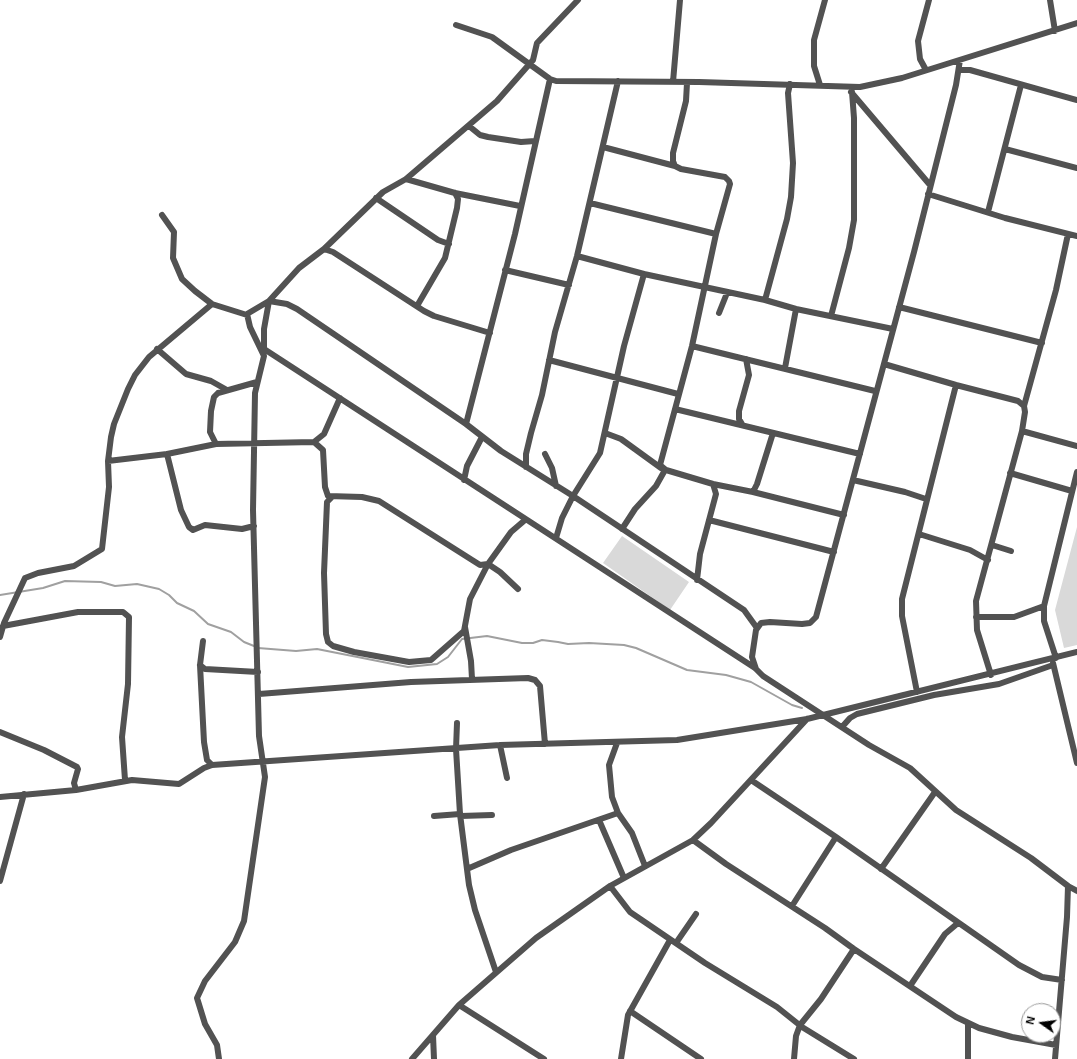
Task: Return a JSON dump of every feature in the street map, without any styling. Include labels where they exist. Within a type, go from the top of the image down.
[{"type":"street","points":[[247,315],[248,312],[269,301],[299,268],[324,248],[376,198],[383,192],[406,179],[469,126],[497,100],[529,64],[534,56],[537,43],[578,0]]},
{"type":"street","points":[[673,82],[680,0]]},
{"type":"street","points":[[820,85],[814,66],[814,40],[825,0]]},
{"type":"street","points":[[926,70],[920,59],[918,41],[929,0]]},
{"type":"street","points":[[1050,0],[1055,30]]},
{"type":"street","points":[[456,25],[492,37],[550,79],[562,82],[618,81],[790,84],[820,85],[851,89],[878,84],[926,70],[1077,23]]},
{"type":"street","points":[[756,669],[752,657],[752,651],[757,628],[761,623],[802,624],[810,623],[815,619],[844,515],[875,391],[884,364],[899,307],[959,70],[960,60]]},
{"type":"street","points":[[959,70],[970,70],[1077,100]]},
{"type":"street","points":[[466,424],[506,270],[550,79]]},
{"type":"street","points":[[526,467],[527,448],[577,256],[618,81]]},
{"type":"street","points":[[675,166],[673,161],[673,153],[686,101],[687,83]]},
{"type":"street","points":[[765,300],[787,219],[791,196],[793,163],[788,93],[790,84]]},
{"type":"street","points":[[988,212],[1021,84]]},
{"type":"street","points":[[851,89],[930,185]]},
{"type":"street","points":[[831,316],[851,241],[854,220],[854,118],[851,89]]},
{"type":"street","points":[[469,126],[480,135],[488,137],[521,142],[535,141]]},
{"type":"street","points":[[603,147],[675,166],[725,177],[729,180],[728,195],[716,234],[692,346],[660,462],[663,469],[654,489],[635,509],[622,529]]},
{"type":"street","points":[[1005,149],[1077,168]]},
{"type":"street","points":[[406,179],[456,193],[520,206]]},
{"type":"street","points":[[417,306],[445,258],[458,199],[456,193]]},
{"type":"street","points":[[928,194],[1077,236]]},
{"type":"street","points":[[376,198],[438,240],[449,244]]},
{"type":"street","points":[[590,202],[716,234]]},
{"type":"street","points":[[162,215],[174,232],[175,239],[172,251],[174,265],[178,273],[187,284],[212,304],[247,315]]},
{"type":"street","points":[[991,675],[980,641],[976,617],[976,601],[1022,431],[1025,412],[1024,406],[1042,343],[1068,234]]},
{"type":"street","points":[[324,248],[333,252],[434,316],[490,332]]},
{"type":"street","points":[[577,256],[644,274],[765,300],[796,309],[893,329]]},
{"type":"street","points":[[506,270],[569,285]]},
{"type":"street","points":[[556,538],[562,518],[572,496],[597,459],[605,433],[617,379],[644,274]]},
{"type":"street","points":[[719,313],[727,293]]},
{"type":"street","points":[[264,348],[264,329],[269,301]]},
{"type":"street","points":[[269,301],[288,304],[297,309],[466,424],[482,437],[526,467],[744,610],[757,628]]},
{"type":"street","points":[[0,637],[3,626],[25,578],[38,573],[74,566],[102,549],[109,487],[108,461],[114,424],[128,389],[138,370],[157,349],[212,304]]},
{"type":"street","points":[[899,307],[1042,343]]},
{"type":"street","points":[[785,368],[796,309]]},
{"type":"street","points":[[219,1059],[217,1045],[205,1024],[197,998],[205,981],[235,942],[244,921],[266,772],[259,736],[254,526],[256,443],[255,409],[257,382],[263,352],[258,345],[250,327],[247,315]]},
{"type":"street","points":[[258,345],[756,669],[782,690],[910,768],[935,792],[970,820],[1031,858],[1077,891]]},
{"type":"street","points":[[692,346],[875,391]]},
{"type":"street","points":[[157,349],[186,374],[211,381],[227,390]]},
{"type":"street","points":[[262,363],[275,356]]},
{"type":"street","points":[[742,424],[739,419],[740,411],[749,375],[746,359]]},
{"type":"street","points":[[549,360],[678,394]]},
{"type":"street","points":[[884,364],[1018,401],[1024,406]]},
{"type":"street","points":[[216,444],[210,432],[214,397],[218,393],[257,382]]},
{"type":"street","points":[[917,692],[901,609],[904,590],[919,534],[926,499],[956,385]]},
{"type":"street","points":[[108,461],[167,454],[216,444],[314,442],[324,434],[340,398]]},
{"type":"street","points":[[675,409],[742,424],[860,454]]},
{"type":"street","points":[[1022,431],[1077,446]]},
{"type":"street","points":[[605,433],[621,439],[663,469],[722,487],[753,492],[844,515]]},
{"type":"street","points":[[753,492],[757,484],[773,433]]},
{"type":"street","points":[[464,480],[467,466],[482,437]]},
{"type":"street","points":[[314,442],[323,450],[325,487],[328,496],[331,498]]},
{"type":"street","points":[[167,454],[181,510],[186,523],[191,529],[193,530],[205,525],[235,529],[254,526]]},
{"type":"street","points":[[545,454],[552,468],[556,486]]},
{"type":"street","points":[[1077,472],[1044,606],[1044,621],[1077,762]]},
{"type":"street","points":[[1010,474],[1072,491]]},
{"type":"street","points":[[853,480],[905,492],[926,499]]},
{"type":"street","points":[[713,484],[716,494]]},
{"type":"street","points":[[697,580],[700,554],[716,494],[722,487]]},
{"type":"street","points":[[518,589],[500,572],[488,564],[477,564],[379,501],[362,497],[331,498],[327,502],[324,573],[327,641],[330,645],[354,652],[409,662],[422,662],[436,657],[462,633],[465,627],[470,599],[488,564],[511,532],[525,520]]},
{"type":"street","points":[[710,520],[834,552]]},
{"type":"street","points":[[919,534],[970,550],[988,560]]},
{"type":"street","points":[[992,545],[1011,551]]},
{"type":"street","points":[[976,617],[1006,618],[1044,606]]},
{"type":"street","points":[[1034,610],[1044,621]]},
{"type":"street","points":[[3,626],[78,612],[123,612],[129,618],[128,684],[122,736],[125,780]]},
{"type":"street","points":[[465,627],[471,660],[472,679]]},
{"type":"street","points":[[203,641],[200,665],[205,753],[207,760],[212,765]]},
{"type":"street","points":[[842,727],[850,718],[857,714],[934,695],[999,684],[1077,652]]},
{"type":"street","points":[[0,797],[76,790],[125,780],[179,784],[204,768],[212,765],[500,746],[677,740],[807,719],[822,714],[1054,661]]},
{"type":"street","points":[[200,665],[204,669],[258,672]]},
{"type":"street","points":[[259,694],[411,682],[472,679],[532,679],[537,682],[541,693],[545,744]]},
{"type":"street","points":[[412,1059],[459,1005],[536,938],[610,886],[693,840],[807,719]]},
{"type":"street","points":[[457,723],[456,749],[460,815],[467,868],[475,910],[496,972]]},
{"type":"street","points":[[0,732],[44,750],[77,766],[78,769],[74,783],[76,790]]},
{"type":"street","points":[[617,743],[610,761],[609,769],[612,797],[618,814],[632,833],[645,866]]},
{"type":"street","points":[[500,746],[506,778]]},
{"type":"street","points":[[751,780],[1030,971],[1048,978],[1062,980]]},
{"type":"street","points":[[881,869],[935,792]]},
{"type":"street","points":[[0,881],[24,794]]},
{"type":"street","points":[[434,816],[492,814]]},
{"type":"street","points":[[467,868],[511,850],[618,814]]},
{"type":"street","points":[[599,820],[624,878]]},
{"type":"street","points":[[792,906],[836,837]]},
{"type":"street","points":[[693,840],[726,864],[792,906],[945,1011],[968,1024],[1012,1037],[1056,1045]]},
{"type":"street","points":[[610,886],[630,912],[777,1007],[800,1025],[854,1059]]},
{"type":"street","points":[[1055,1059],[1068,886]]},
{"type":"street","points":[[621,1059],[627,1020],[630,1011],[673,941],[696,914]]},
{"type":"street","points":[[910,986],[945,934],[958,923]]},
{"type":"street","points":[[794,1059],[796,1036],[800,1025],[820,999],[854,949]]},
{"type":"street","points":[[459,1005],[543,1059]]},
{"type":"street","points":[[630,1011],[701,1059]]},
{"type":"street","points":[[968,1024],[968,1059]]},
{"type":"street","points":[[969,1038],[979,1028]]},
{"type":"street","points":[[433,1035],[434,1059]]},
{"type":"shaded area","points":[[1077,527],[1077,645],[1064,648],[1055,610]]},
{"type":"shaded area","points":[[622,536],[689,582],[670,610],[603,563]]},
{"type":"waterway","points":[[0,595],[43,588],[65,581],[101,582],[115,586],[137,584],[159,589],[169,595],[177,603],[194,611],[208,624],[231,632],[244,642],[254,646]]},
{"type":"waterway","points":[[258,648],[296,651],[317,649],[408,667],[437,664],[448,657],[462,639],[487,636],[522,643],[533,643],[542,640],[568,644],[589,643],[624,645],[636,648],[687,670],[726,675],[751,682],[792,705],[802,708]]}]
